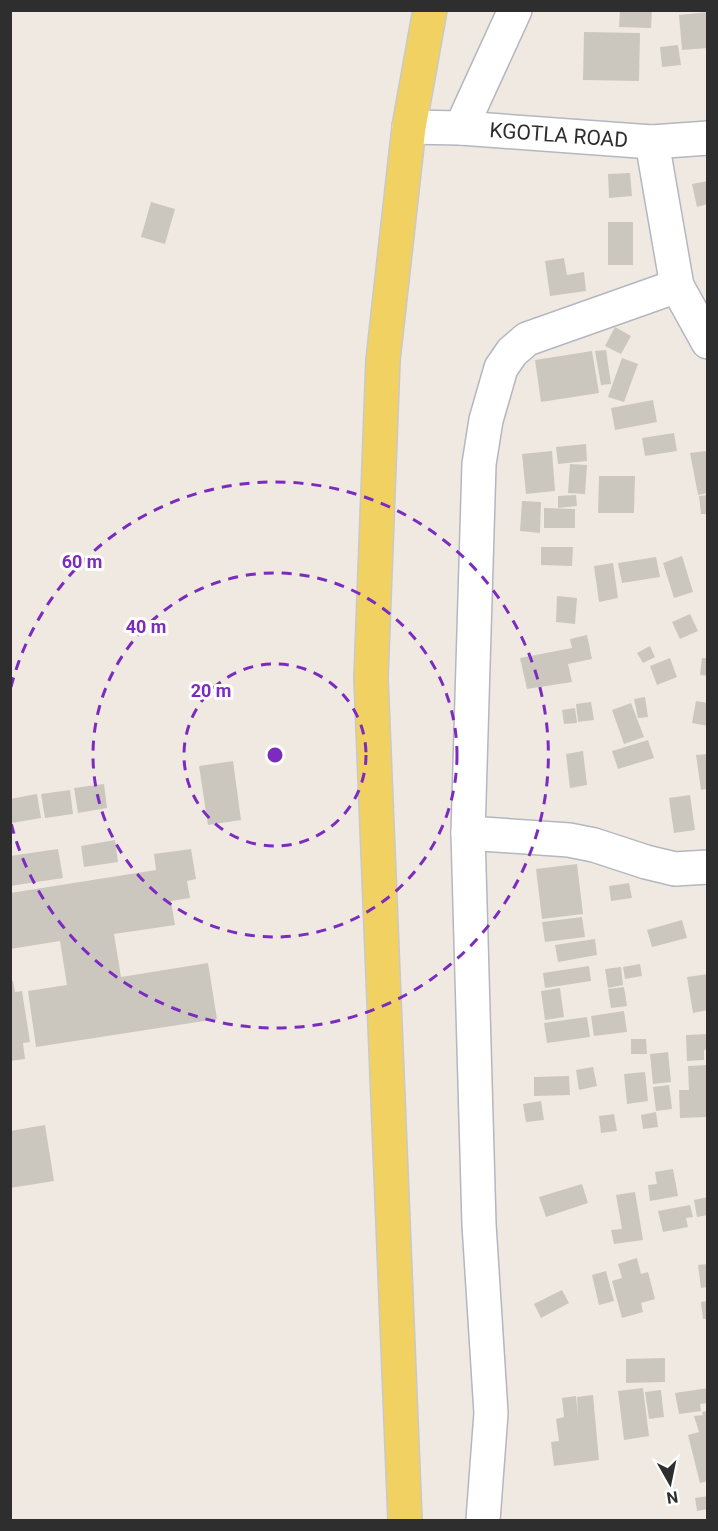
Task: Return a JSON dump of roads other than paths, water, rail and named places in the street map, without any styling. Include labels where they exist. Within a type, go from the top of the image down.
[{"type":"main road","points":[[405,1521],[371,678],[383,360],[409,127],[430,10]]},
{"type":"street","points":[[460,128],[515,10]]},
{"type":"street","name":"KGOTLA ROAD","points":[[409,127],[460,128],[652,142],[708,138]]},
{"type":"street","points":[[652,142],[676,286],[708,342]]},
{"type":"street","points":[[483,1521],[492,1413],[479,1224],[468,833],[479,464],[486,420],[501,368],[512,352],[527,339],[676,286]]},
{"type":"street","points":[[468,833],[569,840],[675,869],[708,867]]}]
